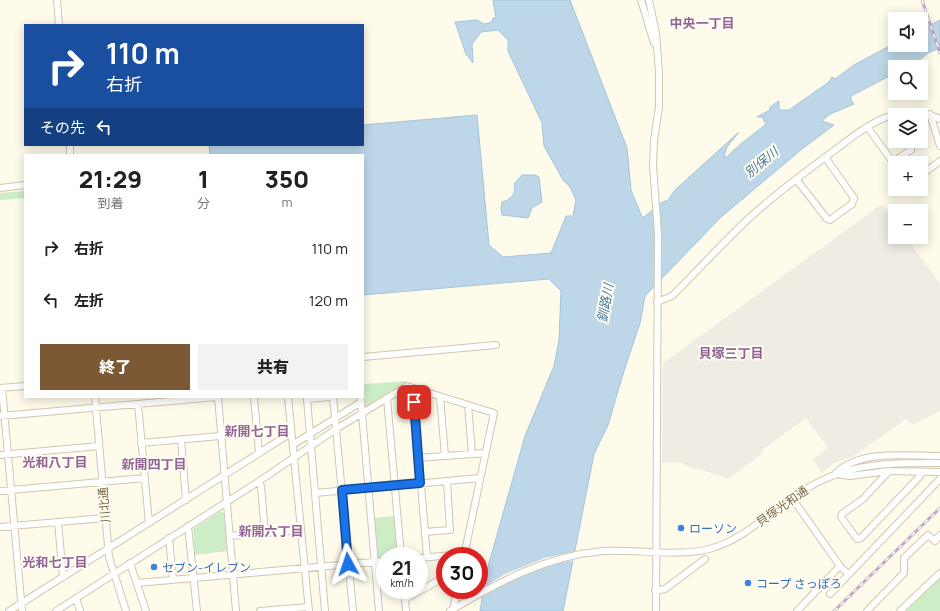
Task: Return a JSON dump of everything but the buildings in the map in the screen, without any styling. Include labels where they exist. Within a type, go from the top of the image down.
[{"type":"street","points":[[57,0],[59,24]]},
{"type":"street","points":[[641,0],[658,56]]},
{"type":"street","points":[[648,0],[656,33],[659,107],[654,140],[657,201],[656,611]]},
{"type":"street","points":[[930,114],[940,119]]},
{"type":"street","points":[[930,114],[940,146]]},
{"type":"street","points":[[657,302],[672,296],[748,219],[796,179],[868,128],[888,117]]},
{"type":"street","points":[[868,128],[888,156]]},
{"type":"street","points":[[904,156],[911,150],[911,148]]},
{"type":"street","points":[[796,179],[826,219],[830,220],[852,204],[854,198],[825,157]]},
{"type":"street","points":[[928,170],[940,161]]},
{"type":"street","points":[[0,188],[24,185]]},
{"type":"street","points":[[364,357],[496,345]]},
{"type":"street","points":[[22,611],[8,454],[2,416],[1,388],[24,386]]},
{"type":"street","points":[[56,611],[258,482],[336,429],[406,386],[494,413],[466,547]]},
{"type":"street","points":[[413,388],[427,547]]},
{"type":"street","points":[[440,397],[445,456]]},
{"type":"street","name":"川北通","points":[[95,398],[108,549],[114,574],[126,611]]},
{"type":"street","points":[[2,416],[206,398]]},
{"type":"street","points":[[217,398],[234,574],[236,611]]},
{"type":"street","points":[[254,398],[259,453]]},
{"type":"street","points":[[260,611],[308,609],[294,444],[291,433],[288,398]]},
{"type":"street","points":[[318,398],[307,399],[325,611]]},
{"type":"street","points":[[333,398],[353,611]]},
{"type":"street","points":[[387,398],[400,547]]},
{"type":"street","points":[[294,444],[360,400],[379,611]]},
{"type":"street","points":[[138,404],[149,523]]},
{"type":"street","points":[[468,405],[472,454]]},
{"type":"street","points":[[9,611],[291,433]]},
{"type":"street","points":[[141,442],[220,436]]},
{"type":"street","points":[[181,439],[186,500]]},
{"type":"street","points":[[0,455],[99,446]]},
{"type":"street","points":[[418,458],[485,452]]},
{"type":"street","points":[[834,474],[844,465],[855,460],[875,457],[940,456]]},
{"type":"street","name":"貝塚光和通","points":[[452,610],[479,594],[536,565],[603,551],[696,551],[716,547],[742,534],[792,498],[823,479],[857,467],[884,464],[940,463]]},
{"type":"street","points":[[834,474],[850,476],[889,471],[940,472]]},
{"type":"street","points":[[889,471],[863,499],[842,514],[841,517],[857,539],[861,538],[920,476],[922,472]]},
{"type":"street","points":[[0,491],[145,478]]},
{"type":"street","points":[[315,493],[480,478]]},
{"type":"street","points":[[830,594],[940,479]]},
{"type":"street","points":[[426,532],[450,530],[447,481]]},
{"type":"street","points":[[258,482],[261,486],[265,533]]},
{"type":"street","points":[[792,498],[840,566],[848,574]]},
{"type":"street","points":[[0,527],[105,518]]},
{"type":"street","points":[[58,522],[63,577]]},
{"type":"street","points":[[188,526],[197,611]]},
{"type":"street","points":[[230,536],[301,530]]},
{"type":"street","points":[[867,611],[904,573],[904,558],[928,535],[940,546]]},
{"type":"street","points":[[935,541],[940,535]]},
{"type":"street","points":[[169,538],[173,580]]},
{"type":"street","points":[[655,591],[665,589],[706,559]]},
{"type":"street","points":[[137,582],[375,562]]},
{"type":"street","points":[[130,563],[146,611]]},
{"type":"street","points":[[798,611],[840,566]]},
{"type":"street","points":[[900,611],[940,573]]},
{"type":"street","points":[[406,611],[405,600],[436,582]]},
{"type":"street","points":[[76,598],[80,611]]},
{"type":"street","points":[[452,610],[455,599]]},
{"type":"shaded area","points":[[882,204],[888,212],[888,244],[911,244],[940,284],[940,411],[912,425],[906,419],[854,456],[834,463],[822,473],[813,459],[828,448],[806,418],[762,450],[763,453],[728,479],[703,470],[693,469],[680,462],[662,463],[663,363]]},
{"type":"green space","points":[[24,191],[24,198],[0,200],[0,193]]},
{"type":"green space","points":[[407,381],[365,407],[364,384]]},
{"type":"green space","points":[[221,511],[224,513],[227,551],[195,555],[193,529]]},
{"type":"green space","points":[[395,516],[397,547],[376,547],[376,549],[373,518]]},
{"type":"green space","points":[[940,578],[940,611],[906,611]]},
{"type":"water","points":[[493,0],[570,0],[627,148],[631,190],[642,217],[661,203],[668,200],[675,190],[739,132],[727,147],[724,157],[727,157],[766,124],[762,117],[757,117],[770,110],[770,107],[779,101],[779,110],[789,110],[829,82],[832,77],[835,79],[854,65],[888,47],[888,52],[928,52],[928,26],[940,20],[940,48],[928,53],[919,60],[888,60],[888,77],[851,96],[851,100],[854,104],[830,114],[822,121],[834,125],[802,149],[721,217],[645,296],[640,323],[608,425],[594,454],[563,611],[480,611],[482,599],[488,599],[488,566],[525,436],[554,366],[559,340],[561,291],[549,279],[364,295],[364,154],[210,154],[209,146],[364,146],[364,125],[477,115],[489,245],[503,257],[551,253],[566,216],[573,216],[576,200],[570,187],[563,180],[544,146],[542,123],[508,51],[508,40],[498,30],[481,32],[472,44],[473,63],[466,54],[455,22],[477,20],[484,24],[492,22],[493,18],[496,18]]},
{"type":"water","points":[[522,175],[535,175],[539,177],[542,202],[532,208],[528,218],[502,215],[502,202],[508,200],[512,196],[515,190],[514,184]]},
{"type":"pier","points":[[577,551],[575,560],[557,563],[527,573],[488,593],[488,584],[505,574],[545,558]]},
{"type":"railway","points":[[922,0],[940,53]]},
{"type":"railway","points":[[834,611],[940,508]]},
{"type":"place","name":"ローソン","points":[[681,528]]},
{"type":"place","name":"セブン-イレブン","points":[[154,567]]},
{"type":"place","name":"コープ さっぽろ","points":[[748,583]]},
{"type":"district","name":"中央一丁目","points":[[702,23]]},
{"type":"district","name":"貝塚三丁目","points":[[731,353]]},
{"type":"district","name":"新開七丁目","points":[[257,431]]},
{"type":"district","name":"光和八丁目","points":[[55,462]]},
{"type":"district","name":"新開四丁目","points":[[154,464]]},
{"type":"district","name":"新開六丁目","points":[[271,531]]},
{"type":"district","name":"光和七丁目","points":[[55,562]]},
{"type":"route","points":[[348,564],[342,490],[420,483],[414,402]]},
{"type":"water label","name":"別保川","points":[[761,162]]},
{"type":"water label","name":"釧路川","points":[[605,303]]}]
